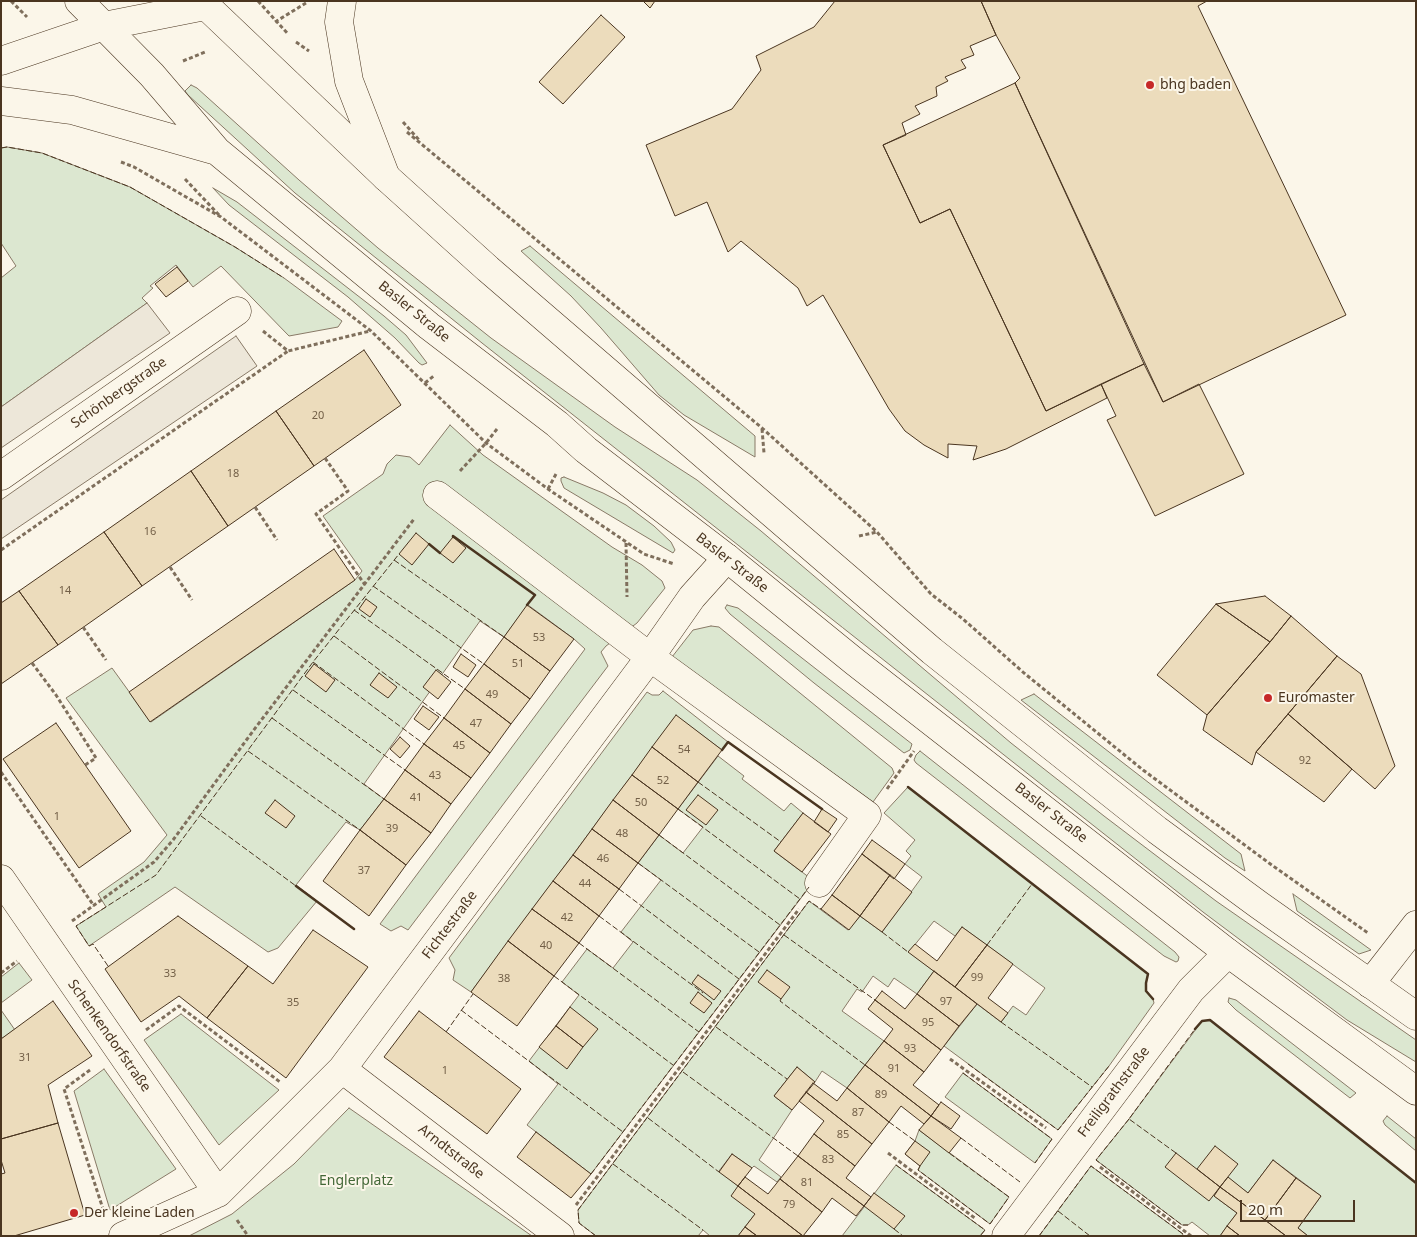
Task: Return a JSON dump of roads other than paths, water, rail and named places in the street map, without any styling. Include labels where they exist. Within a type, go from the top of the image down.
[{"type":"main road","name":"Basler Straße","points":[[79,1],[152,75],[217,151],[429,326],[1228,953],[1416,1090]]},
{"type":"main road","points":[[342,1],[339,22],[348,81],[386,177]]},
{"type":"main road","points":[[1,61],[104,26],[210,3],[386,177],[575,345],[932,651],[1156,830],[1416,1016]]},
{"type":"main road","points":[[1,101],[72,110],[217,151]]},
{"type":"main road","name":"Schönbergstraße","points":[[1,476],[238,311]]},
{"type":"main road","points":[[437,496],[628,641],[867,815],[819,883]]},
{"type":"main road","name":"Fichtestraße","points":[[123,1236],[218,1193],[342,1068],[650,657],[692,597],[727,558]]},
{"type":"main road","name":"Schenkendorfstraße","points":[[1,879],[218,1193]]},
{"type":"main road","points":[[1370,984],[1416,925]]},
{"type":"main road","name":"Freiligrathstraße","points":[[995,1230],[1191,990],[1228,953]]},
{"type":"main road","name":"Arndtstraße","points":[[342,1068],[558,1234]]},
{"type":"place","name":"bhg baden","points":[[1150,85]]},
{"type":"place","name":"Euromaster","points":[[1268,698]]},
{"type":"place","name":"Der kleine Laden","points":[[74,1213]]},
{"type":"park label","name":"Englerplatz","points":[[356,1181]]}]
